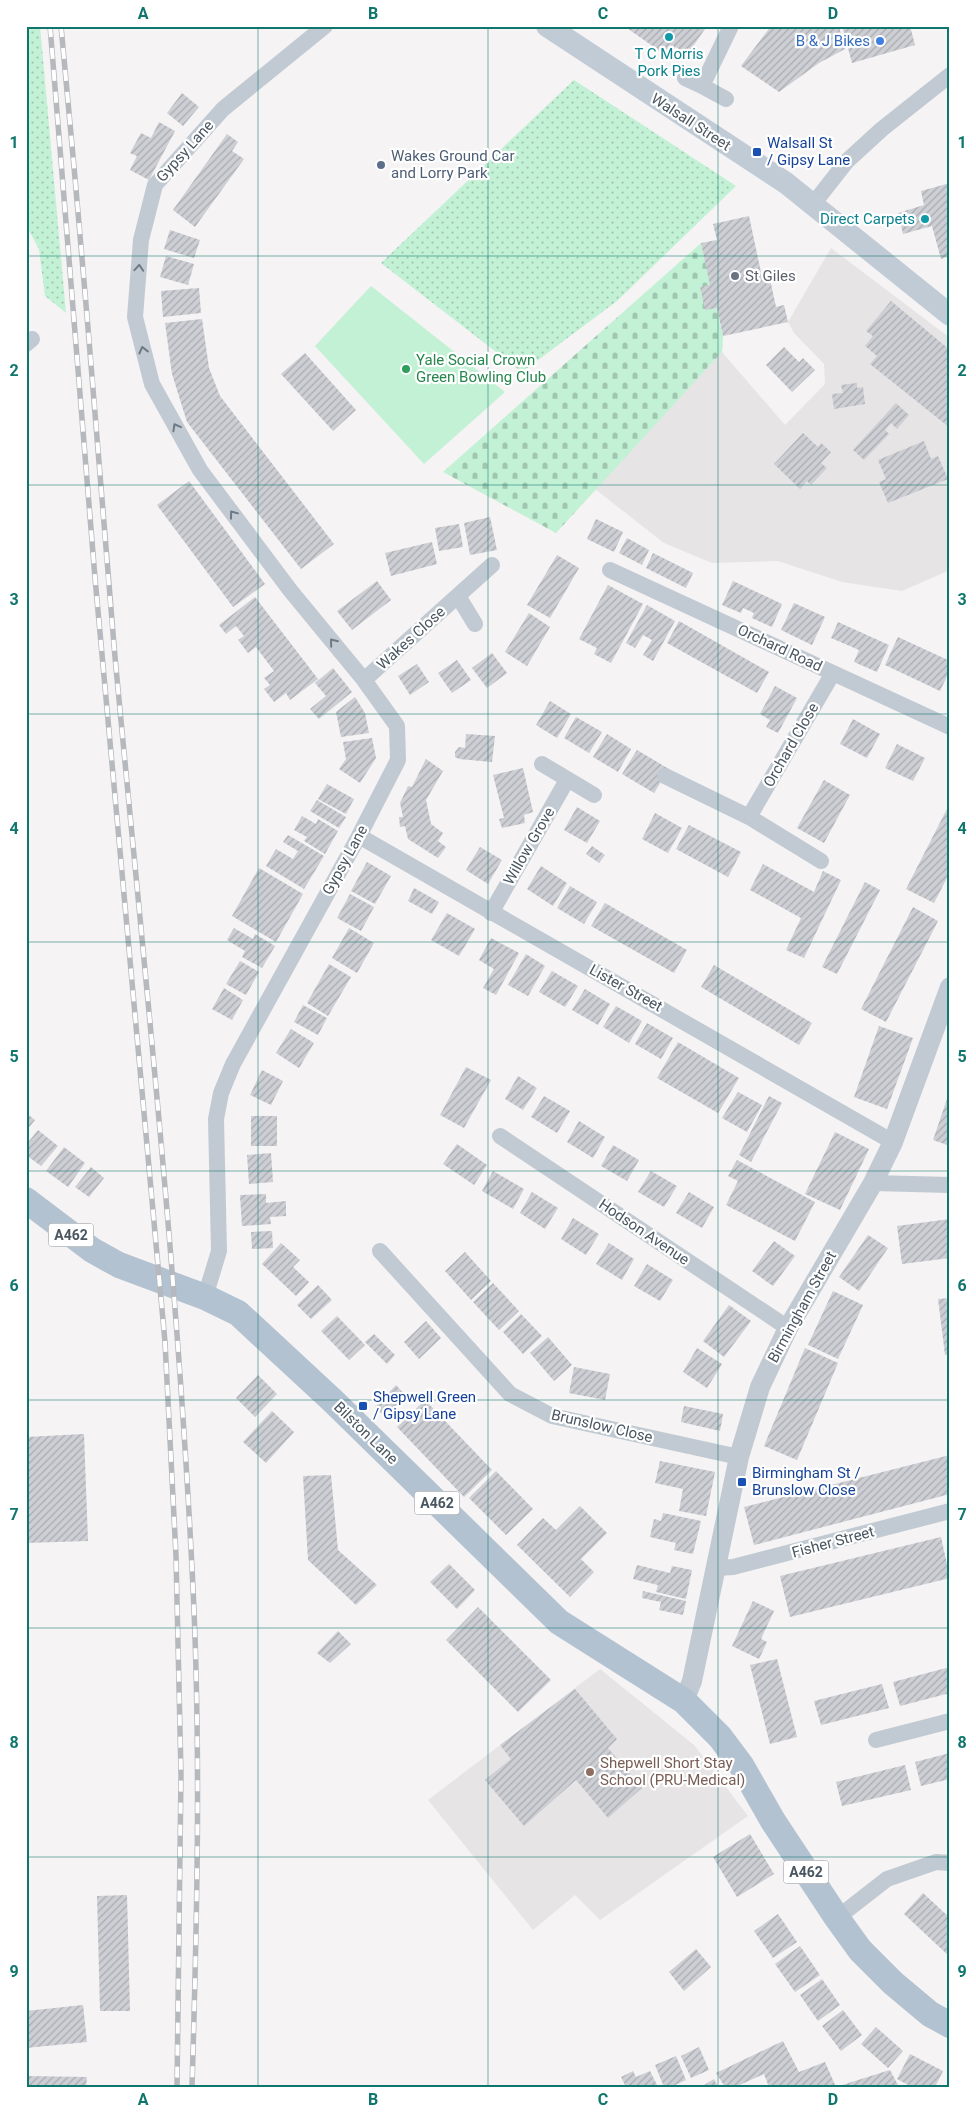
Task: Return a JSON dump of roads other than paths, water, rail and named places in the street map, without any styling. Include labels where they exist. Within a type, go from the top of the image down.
[{"type":"main road","name":"Walsall Street","points":[[547,26],[814,203],[950,315]]},
{"type":"main road","name":"Bilston Lane","points":[[26,1200],[92,1250],[119,1265],[202,1296],[238,1313],[339,1407],[559,1622],[684,1701]]},
{"type":"main road","name":"A462","points":[[684,1701],[720,1737],[740,1765],[773,1821],[860,1950],[893,1983],[930,2014],[950,2025]]},
{"type":"street","name":"Gypsy Lane","points":[[202,1296],[219,1251],[216,1119],[221,1093],[233,1064],[359,836],[398,760],[397,726],[364,680],[290,590],[200,470],[152,384],[135,316],[141,240],[155,185],[223,109],[325,26]]},
{"type":"street","points":[[702,86],[731,26]]},
{"type":"street","points":[[814,203],[847,162],[882,129],[950,75]]},
{"type":"street","points":[[685,78],[726,98]]},
{"type":"street","name":"Wakes Close","points":[[364,680],[492,565]]},
{"type":"street","name":"Orchard Road","points":[[610,570],[950,728]]},
{"type":"street","name":"Wakes Close","points":[[458,596],[474,624]]},
{"type":"street","name":"Orchard Close","points":[[749,817],[833,673]]},
{"type":"street","points":[[542,764],[594,795]]},
{"type":"street","points":[[666,776],[749,817],[820,861]]},
{"type":"street","name":"Willow Grove","points":[[491,913],[567,780]]},
{"type":"street","name":"Lister Street","points":[[359,836],[893,1142]]},
{"type":"street","name":"Birmingham Street","points":[[684,1701],[692,1681],[739,1457],[760,1387],[788,1328],[873,1183],[893,1142],[950,987]]},
{"type":"street","name":"Hodson Avenue","points":[[500,1136],[788,1328]]},
{"type":"street","points":[[873,1183],[950,1185]]},
{"type":"street","name":"Brunslow Close","points":[[380,1251],[510,1394],[552,1416],[739,1457]]},
{"type":"street","name":"Fisher Street","points":[[716,1568],[733,1568],[950,1511]]},
{"type":"street","points":[[876,1740],[950,1721]]},
{"type":"street","points":[[837,1918],[887,1879],[936,1862],[950,1863]]},
{"type":"railway","points":[[50,26],[95,578],[165,1342],[176,1556],[181,1774],[177,2087]]},
{"type":"railway","points":[[61,26],[115,657],[169,1238],[187,1471],[193,1588],[198,1775],[192,2087]]},
{"type":"place","name":"T C Morris Pork Pies","points":[[669,37]]},
{"type":"place","name":"B & J Bikes","points":[[880,41]]},
{"type":"place","name":"Walsall St / Gipsy Lane","points":[[757,152]]},
{"type":"place","name":"Wakes Ground Car and Lorry Park","points":[[381,165]]},
{"type":"place","name":"Direct Carpets","points":[[925,219]]},
{"type":"place","name":"St Giles","points":[[735,276]]},
{"type":"place","name":"Yale Social Crown Green Bowling Club","points":[[406,369]]},
{"type":"place","name":"Shepwell Green / Gipsy Lane","points":[[363,1406]]},
{"type":"place","name":"Birmingham St / Brunslow Close","points":[[742,1482]]},
{"type":"place","name":"Shepwell Short Stay School (PRU-Medical)","points":[[590,1772]]}]
